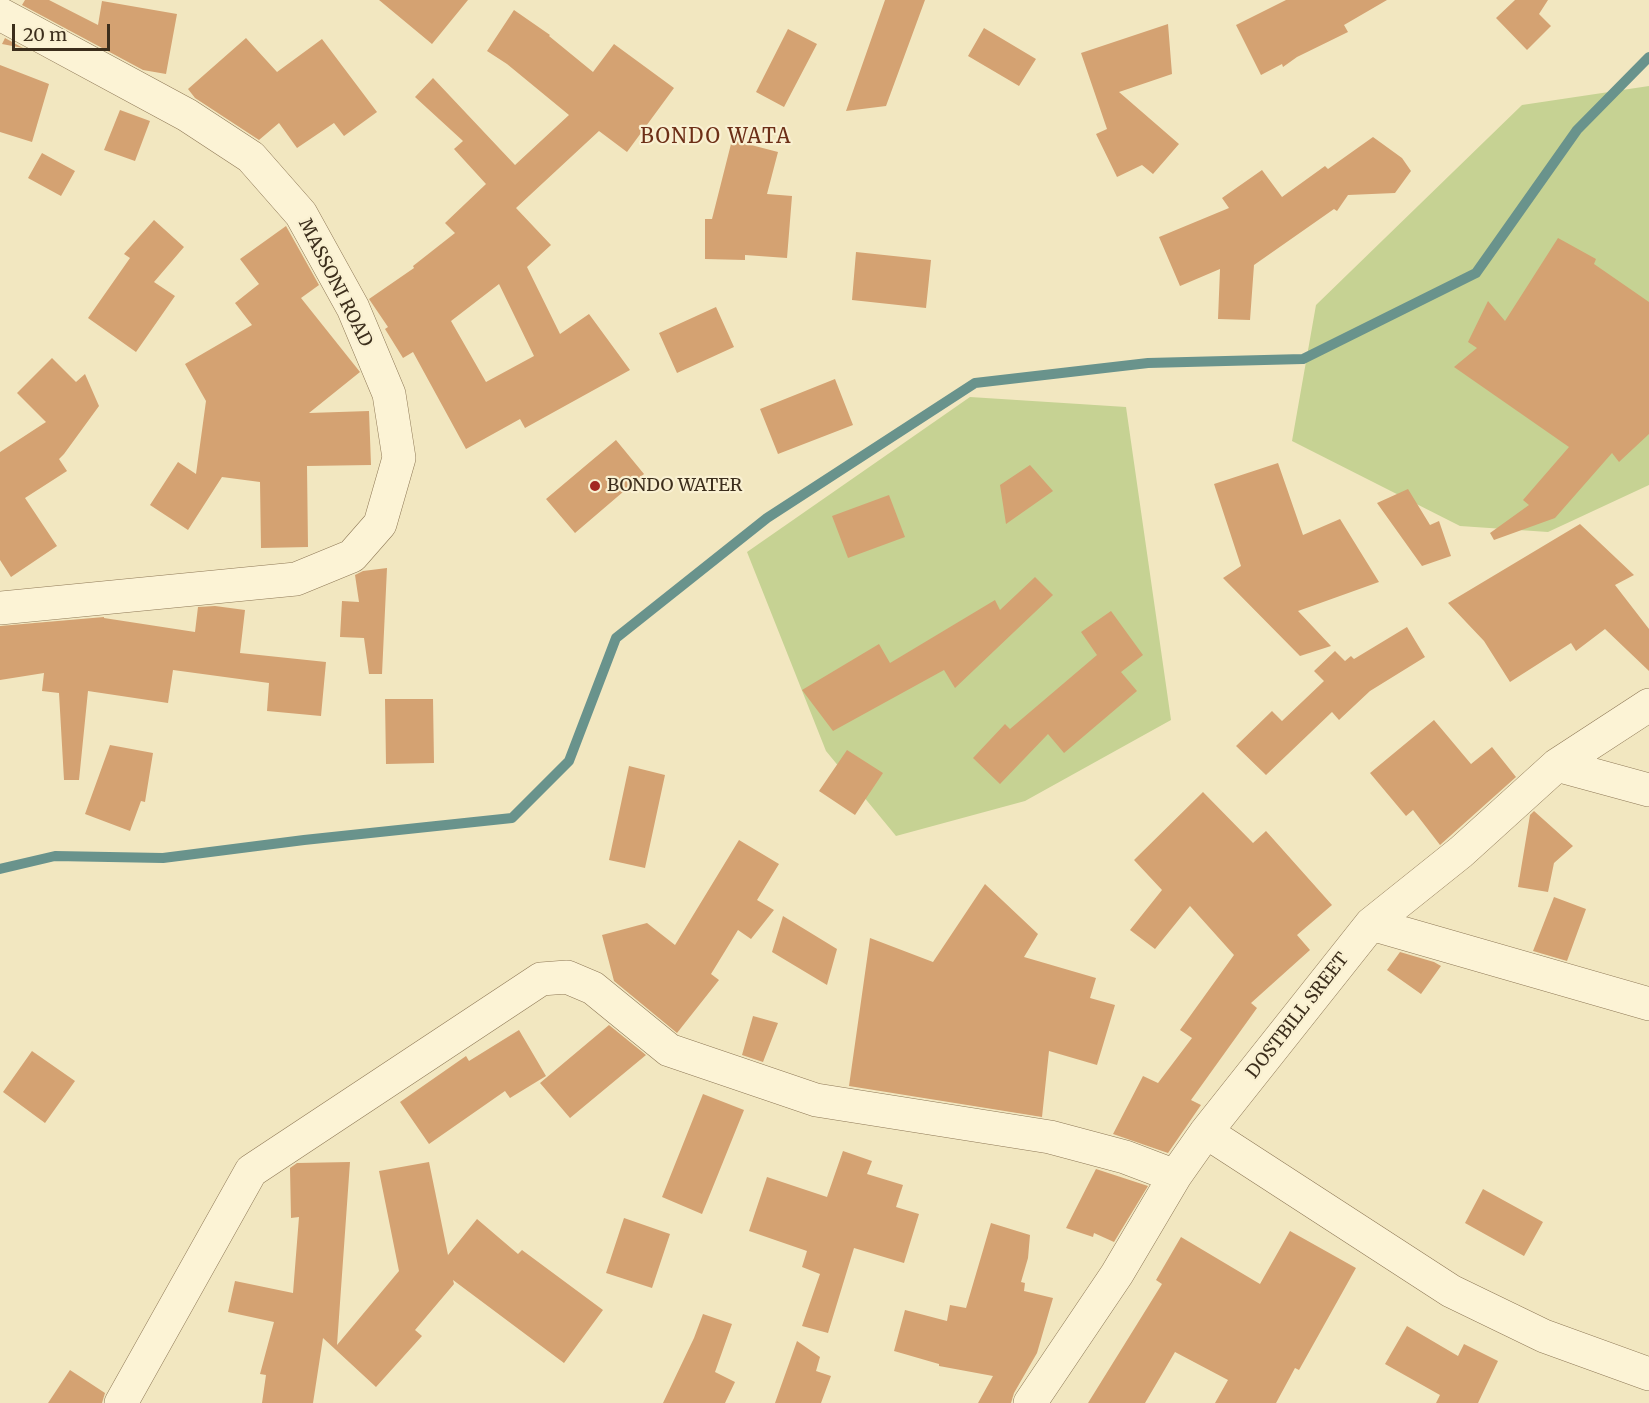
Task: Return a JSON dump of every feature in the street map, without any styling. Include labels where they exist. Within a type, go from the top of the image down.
[{"type":"street","name":"MASSONI ROAD","points":[[0,14],[187,115],[251,157],[301,214],[353,308],[389,394],[399,458],[380,524],[352,556],[296,579],[0,608]]},
{"type":"street","name":"DOSTBILL SREET","points":[[1030,1403],[1117,1274],[1175,1176],[1206,1132],[1371,924],[1461,852],[1557,765],[1649,705]]},
{"type":"street","points":[[1557,765],[1649,790]]},
{"type":"street","points":[[1371,924],[1649,1004]]},
{"type":"street","points":[[121,1403],[251,1171],[541,979],[567,977],[592,988],[669,1050],[816,1100],[1050,1137],[1125,1157],[1175,1176]]},
{"type":"street","points":[[1206,1132],[1451,1292],[1545,1335],[1649,1374]]},
{"type":"green space","points":[[1649,86],[1649,485],[1548,532],[1460,526],[1292,441],[1316,305],[1522,105]]},
{"type":"green space","points":[[970,397],[1126,407],[1171,720],[1025,801],[896,836],[826,751],[747,552]]},
{"type":"building","points":[[25,0],[49,0],[98,25],[102,1],[177,14],[166,74],[143,70],[22,5]]},
{"type":"building","points":[[379,0],[468,0],[432,44]]},
{"type":"building","points":[[885,0],[925,0],[886,106],[846,111]]},
{"type":"building","points":[[1286,0],[1387,0],[1344,25],[1348,32],[1297,57],[1283,67],[1282,64],[1261,75],[1236,25]]},
{"type":"building","points":[[1515,0],[1548,0],[1539,14],[1551,26],[1527,50],[1496,18]]},
{"type":"building","points":[[514,10],[550,35],[593,72],[614,44],[674,88],[627,152],[599,131],[516,208],[551,245],[527,267],[560,334],[589,314],[630,370],[525,428],[520,419],[466,449],[413,352],[403,358],[385,329],[388,327],[369,299],[414,268],[413,266],[455,233],[445,223],[486,184],[454,149],[463,141],[415,97],[433,78],[515,165],[569,115],[507,64],[487,51]],"holes":[[[499,284],[534,356],[486,382],[451,321]]]},
{"type":"building","points":[[1168,24],[1172,74],[1119,92],[1179,144],[1153,174],[1142,165],[1117,177],[1096,134],[1107,129],[1081,53]]},
{"type":"building","points":[[984,28],[1036,59],[1019,86],[968,56]]},
{"type":"building","points":[[788,29],[817,44],[784,107],[756,92]]},
{"type":"building","points":[[5,38],[23,48],[2,44]]},
{"type":"building","points":[[246,38],[277,72],[322,39],[377,112],[344,136],[334,123],[297,148],[279,123],[259,140],[195,98],[188,89]]},
{"type":"building","points":[[0,65],[49,84],[32,142],[0,132]]},
{"type":"building","points":[[120,110],[150,121],[135,161],[104,150]]},
{"type":"building","points":[[1373,137],[1402,158],[1411,171],[1395,193],[1348,195],[1337,211],[1334,209],[1254,265],[1250,320],[1218,319],[1220,269],[1180,286],[1159,237],[1229,208],[1222,198],[1262,170],[1282,197],[1325,166],[1328,169]]},
{"type":"building","points":[[732,140],[778,152],[767,194],[792,196],[787,258],[745,255],[745,260],[705,259],[705,219],[712,219]]},
{"type":"building","points":[[42,153],[75,171],[61,196],[28,178]]},
{"type":"building","points":[[154,220],[184,247],[154,282],[175,296],[136,352],[88,318],[130,258],[124,254]]},
{"type":"building","points":[[286,226],[319,285],[301,298],[360,372],[309,413],[369,411],[371,465],[307,466],[308,547],[261,548],[260,482],[222,477],[188,530],[150,505],[178,462],[196,474],[206,401],[185,364],[252,325],[235,303],[259,284],[240,259]]},
{"type":"building","points":[[1558,238],[1596,259],[1594,264],[1649,302],[1649,434],[1619,462],[1612,453],[1555,518],[1494,540],[1490,533],[1529,505],[1523,500],[1569,447],[1454,367],[1477,348],[1468,342],[1488,301],[1505,321]]},
{"type":"building","points":[[856,252],[931,260],[926,308],[852,300]]},
{"type":"building","points":[[716,307],[734,347],[677,373],[659,333]]},
{"type":"building","points":[[52,358],[76,382],[85,374],[99,406],[59,459],[67,471],[25,498],[57,546],[11,577],[0,560],[0,452],[46,422],[17,393]]},
{"type":"building","points":[[835,379],[853,425],[778,454],[760,409]]},
{"type":"building","name":"BONDO WATER","points":[[616,440],[644,474],[575,533],[546,499]]},
{"type":"building","points":[[1278,463],[1303,535],[1340,519],[1379,582],[1298,611],[1331,646],[1300,656],[1223,578],[1241,566],[1214,484]]},
{"type":"building","points":[[1030,465],[1053,491],[1006,524],[1000,485]]},
{"type":"building","points":[[1408,489],[1430,525],[1439,521],[1451,556],[1422,566],[1377,503]]},
{"type":"building","points":[[889,495],[905,537],[848,558],[832,516]]},
{"type":"building","points":[[1580,524],[1634,575],[1615,585],[1649,629],[1649,671],[1605,629],[1576,651],[1571,643],[1510,682],[1484,641],[1448,603]]},
{"type":"building","points":[[387,568],[382,674],[369,674],[364,638],[340,637],[342,601],[359,602],[355,575],[363,571]]},
{"type":"building","points":[[1035,577],[1053,595],[955,688],[944,670],[833,731],[802,690],[879,644],[890,663],[995,600],[1000,610]]},
{"type":"building","points":[[215,606],[245,610],[240,653],[326,662],[321,716],[267,711],[269,683],[173,670],[168,703],[88,691],[79,780],[64,780],[59,693],[42,691],[44,673],[0,680],[0,626],[104,617],[195,632],[198,607]]},
{"type":"building","points":[[1111,611],[1143,655],[1121,672],[1137,691],[1064,753],[1048,734],[1000,784],[973,758],[1005,724],[1010,729],[1097,655],[1081,632]]},
{"type":"building","points":[[1407,627],[1425,657],[1370,691],[1339,720],[1332,712],[1266,775],[1236,746],[1272,711],[1282,721],[1324,681],[1314,671],[1335,651],[1345,661],[1351,656],[1354,659]]},
{"type":"building","points":[[385,699],[433,699],[434,763],[386,764]]},
{"type":"building","points":[[1434,720],[1471,764],[1492,747],[1516,777],[1440,845],[1413,810],[1406,816],[1370,773]]},
{"type":"building","points":[[110,745],[153,753],[145,802],[141,801],[130,831],[85,814]]},
{"type":"building","points":[[847,750],[883,773],[855,815],[819,791]]},
{"type":"building","points":[[629,766],[665,775],[645,868],[609,860]]},
{"type":"building","points":[[1203,792],[1253,843],[1266,831],[1332,905],[1297,935],[1310,950],[1251,1003],[1257,1008],[1191,1100],[1201,1105],[1168,1153],[1113,1134],[1143,1076],[1158,1083],[1192,1038],[1180,1030],[1234,955],[1190,906],[1155,949],[1130,930],[1162,890],[1134,860]]},
{"type":"building","points":[[1534,811],[1573,846],[1554,863],[1548,892],[1518,887],[1530,815]]},
{"type":"building","points":[[739,840],[779,864],[757,900],[774,910],[751,939],[738,930],[711,974],[719,980],[677,1033],[614,981],[602,935],[647,923],[675,945]]},
{"type":"building","points":[[985,884],[1038,934],[1024,957],[1096,978],[1090,998],[1115,1005],[1097,1065],[1049,1051],[1042,1117],[849,1086],[870,938],[933,962]]},
{"type":"building","points":[[1554,897],[1586,909],[1567,961],[1533,951]]},
{"type":"building","points":[[783,916],[837,949],[827,985],[772,952]]},
{"type":"building","points":[[1400,952],[1441,966],[1421,994],[1387,970]]},
{"type":"building","points":[[753,1016],[778,1023],[763,1062],[742,1055]]},
{"type":"building","points":[[609,1025],[646,1055],[570,1118],[540,1083]]},
{"type":"building","points":[[519,1030],[546,1076],[510,1098],[505,1091],[429,1144],[400,1102],[466,1056],[469,1061]]},
{"type":"building","points":[[32,1051],[75,1081],[45,1123],[3,1092]]},
{"type":"building","points":[[703,1094],[744,1110],[702,1214],[662,1197]]},
{"type":"building","points":[[843,1151],[872,1161],[867,1174],[903,1185],[896,1207],[919,1214],[904,1263],[854,1248],[828,1333],[802,1326],[820,1274],[802,1267],[807,1251],[749,1231],[767,1177],[827,1197]]},
{"type":"building","points":[[350,1162],[337,1345],[399,1271],[379,1171],[429,1162],[448,1255],[477,1219],[518,1254],[522,1250],[603,1310],[564,1363],[453,1280],[454,1284],[415,1330],[422,1336],[376,1387],[323,1338],[313,1403],[262,1403],[266,1375],[260,1374],[274,1322],[228,1312],[235,1281],[293,1293],[299,1217],[291,1218],[290,1168],[297,1163]]},
{"type":"building","points":[[1096,1169],[1148,1186],[1114,1242],[1094,1233],[1093,1237],[1066,1228]]},
{"type":"building","points":[[1483,1189],[1543,1222],[1524,1256],[1465,1223]]},
{"type":"building","points":[[624,1218],[670,1234],[652,1288],[606,1273]]},
{"type":"building","points":[[991,1223],[1030,1235],[1028,1258],[1021,1282],[1025,1283],[1024,1291],[1053,1298],[1037,1353],[1014,1393],[1011,1403],[978,1403],[993,1376],[939,1366],[939,1364],[894,1351],[905,1310],[947,1321],[950,1305],[966,1308]]},
{"type":"building","points":[[1290,1231],[1356,1268],[1299,1370],[1295,1368],[1276,1403],[1215,1403],[1228,1380],[1175,1352],[1145,1403],[1088,1403],[1162,1284],[1156,1280],[1181,1237],[1260,1284]]},
{"type":"building","points":[[703,1314],[732,1324],[715,1372],[735,1382],[725,1403],[663,1403],[694,1338]]},
{"type":"building","points":[[1407,1326],[1458,1356],[1464,1344],[1498,1361],[1478,1403],[1436,1403],[1440,1395],[1385,1364]]},
{"type":"building","points":[[797,1341],[820,1357],[816,1371],[831,1376],[821,1403],[775,1403]]},
{"type":"building","points":[[70,1370],[105,1393],[102,1403],[48,1403]]},
{"type":"waterway","points":[[0,869],[55,856],[163,858],[304,840],[512,818],[569,761],[616,638],[767,518],[975,383],[1148,363],[1303,359],[1476,273],[1577,130],[1649,57]]},
{"type":"place","name":"BONDO WATER","points":[[595,486]]},
{"type":"district","name":"BONDO WATA","points":[[716,137]]}]
